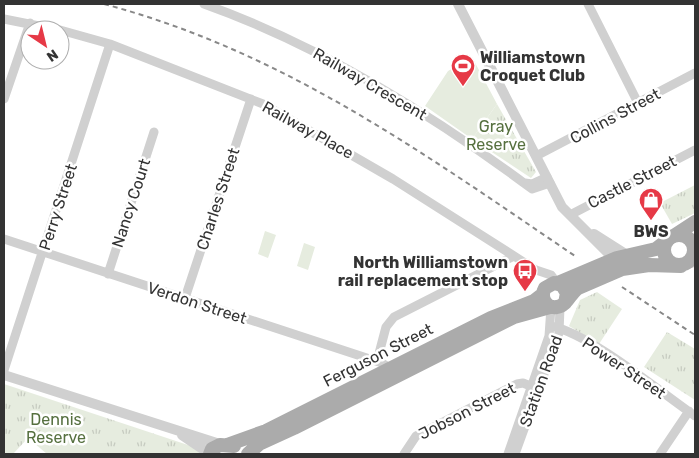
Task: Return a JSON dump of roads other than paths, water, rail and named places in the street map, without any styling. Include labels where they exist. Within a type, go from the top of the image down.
[{"type":"main road","name":"Ferguson Street","points":[[210,454],[213,448],[266,431],[514,317],[556,306],[581,286],[608,274],[627,261],[656,249],[695,222]]},
{"type":"main road","points":[[684,236],[690,239],[695,247],[693,258],[687,264],[672,264],[665,256],[664,247],[670,238],[684,236]]},
{"type":"main road","name":"Ferguson Street","points":[[247,454],[259,444],[497,315],[534,301],[551,287],[613,260],[687,264]]},
{"type":"main road","points":[[551,287],[566,291],[556,306],[544,301],[551,287]]},
{"type":"main road","points":[[225,445],[238,447],[247,454]]},
{"type":"street","name":"Railway Crescent","points":[[204,4],[266,28],[358,76],[417,111],[534,190],[548,180]]},
{"type":"street","points":[[458,4],[562,207],[589,232],[627,261]]},
{"type":"street","points":[[588,4],[638,103]]},
{"type":"street","name":"Railway Place","points":[[4,19],[20,21]]},
{"type":"street","name":"Railway Place","points":[[70,33],[110,44],[251,99],[335,143],[536,270],[544,282],[551,287]]},
{"type":"street","name":"Perry Street","points":[[4,370],[110,44]]},
{"type":"street","points":[[4,99],[20,52]]},
{"type":"street","name":"Collins Street","points":[[536,156],[694,74]]},
{"type":"street","name":"Charles Street","points":[[185,298],[251,99]]},
{"type":"street","name":"Nancy Court","points":[[108,274],[154,132]]},
{"type":"street","name":"Castle Street","points":[[570,215],[695,150]]},
{"type":"street","points":[[589,232],[613,260]]},
{"type":"street","name":"Verdon Street","points":[[4,239],[377,361],[392,373]]},
{"type":"street","points":[[377,361],[386,327],[394,317],[514,256]]},
{"type":"street","name":"Station Road","points":[[512,453],[556,327],[558,314],[556,306]]},
{"type":"street","name":"Power Street","points":[[556,327],[604,353],[692,413]]},
{"type":"street","points":[[4,375],[225,445]]},
{"type":"street","name":"Jobson Street","points":[[404,454],[416,436],[517,384],[523,383],[534,387]]},
{"type":"street","points":[[660,454],[692,413]]},
{"type":"street","points":[[174,430],[210,454]]},
{"type":"railway","points":[[104,4],[170,24],[232,49],[350,109],[463,180],[575,256]]},
{"type":"railway","points":[[622,287],[695,335]]},
{"type":"place","name":"Williamstown Croquet Club","points":[[463,87]]},
{"type":"place","name":"BWS","points":[[651,221]]},
{"type":"place","name":"North Williamstown rail replacement stop","points":[[525,292]]},
{"type":"park label","name":"Gray Reserve","points":[[496,135]]},
{"type":"park label","name":"Dennis Reserve","points":[[56,428]]}]
